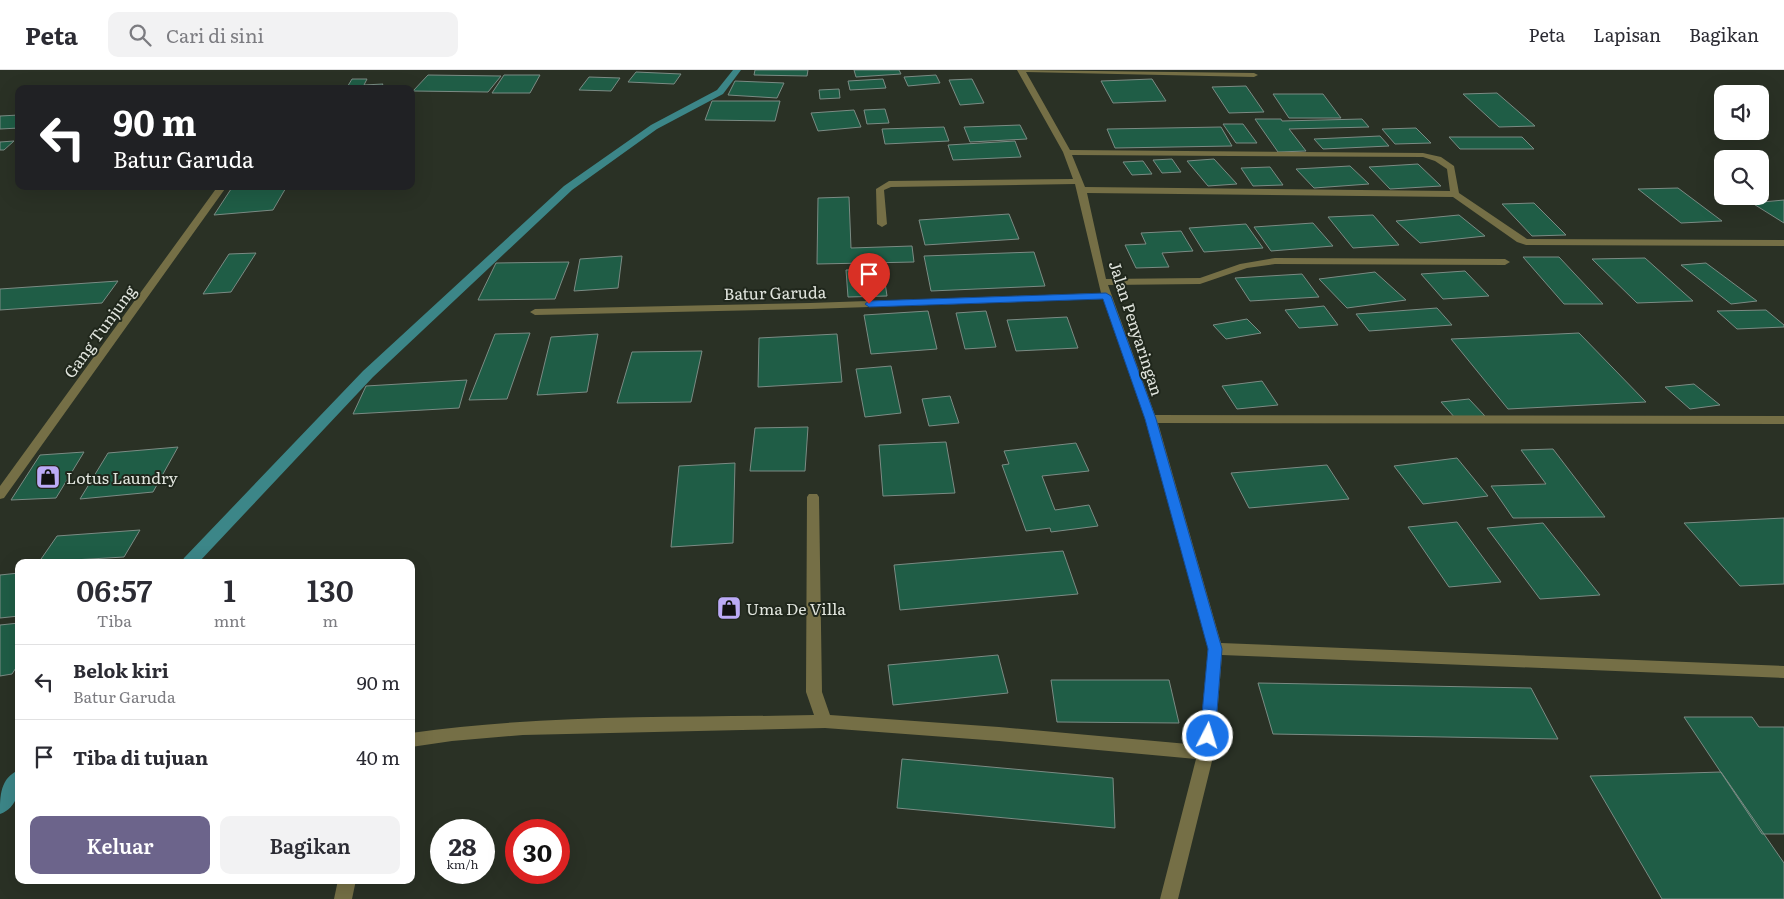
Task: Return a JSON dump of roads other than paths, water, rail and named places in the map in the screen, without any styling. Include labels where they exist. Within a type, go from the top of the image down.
[{"type":"street","name":"Jalan Penyaringan","points":[[1021,70],[1067,152],[1080,186],[1106,296],[1151,419],[1215,649],[1206,753],[1169,899]]},
{"type":"street","points":[[1026,70],[1254,75]]},
{"type":"street","points":[[1067,152],[1423,154],[1438,159],[1451,168],[1455,194]]},
{"type":"street","points":[[882,224],[880,189],[889,184],[1080,186],[1455,194],[1520,240],[1526,242],[1784,243]]},
{"type":"street","name":"Gang Tunjung","points":[[0,495],[220,190]]},
{"type":"street","points":[[1102,282],[1200,281],[1215,279],[1236,268],[1251,263],[1275,261],[1504,262]]},
{"type":"street","name":"Batur Garuda","points":[[535,312],[820,306],[1106,296]]},
{"type":"street","points":[[1151,419],[1784,420]]},
{"type":"street","points":[[813,497],[814,692],[816,702],[825,721]]},
{"type":"street","points":[[1215,649],[1784,672]]},
{"type":"street","points":[[415,739],[523,728],[825,721],[999,734],[1206,753]]},
{"type":"street","points":[[343,899],[347,884]]},
{"type":"waterway","points":[[193,559],[368,374],[568,188],[654,127],[720,92],[737,70]]},
{"type":"waterway","points":[[0,805],[15,784]]},
{"type":"place","name":"Lotus Laundry","points":[[48,477]]},
{"type":"place","name":"Uma De Villa","points":[[729,608]]}]
